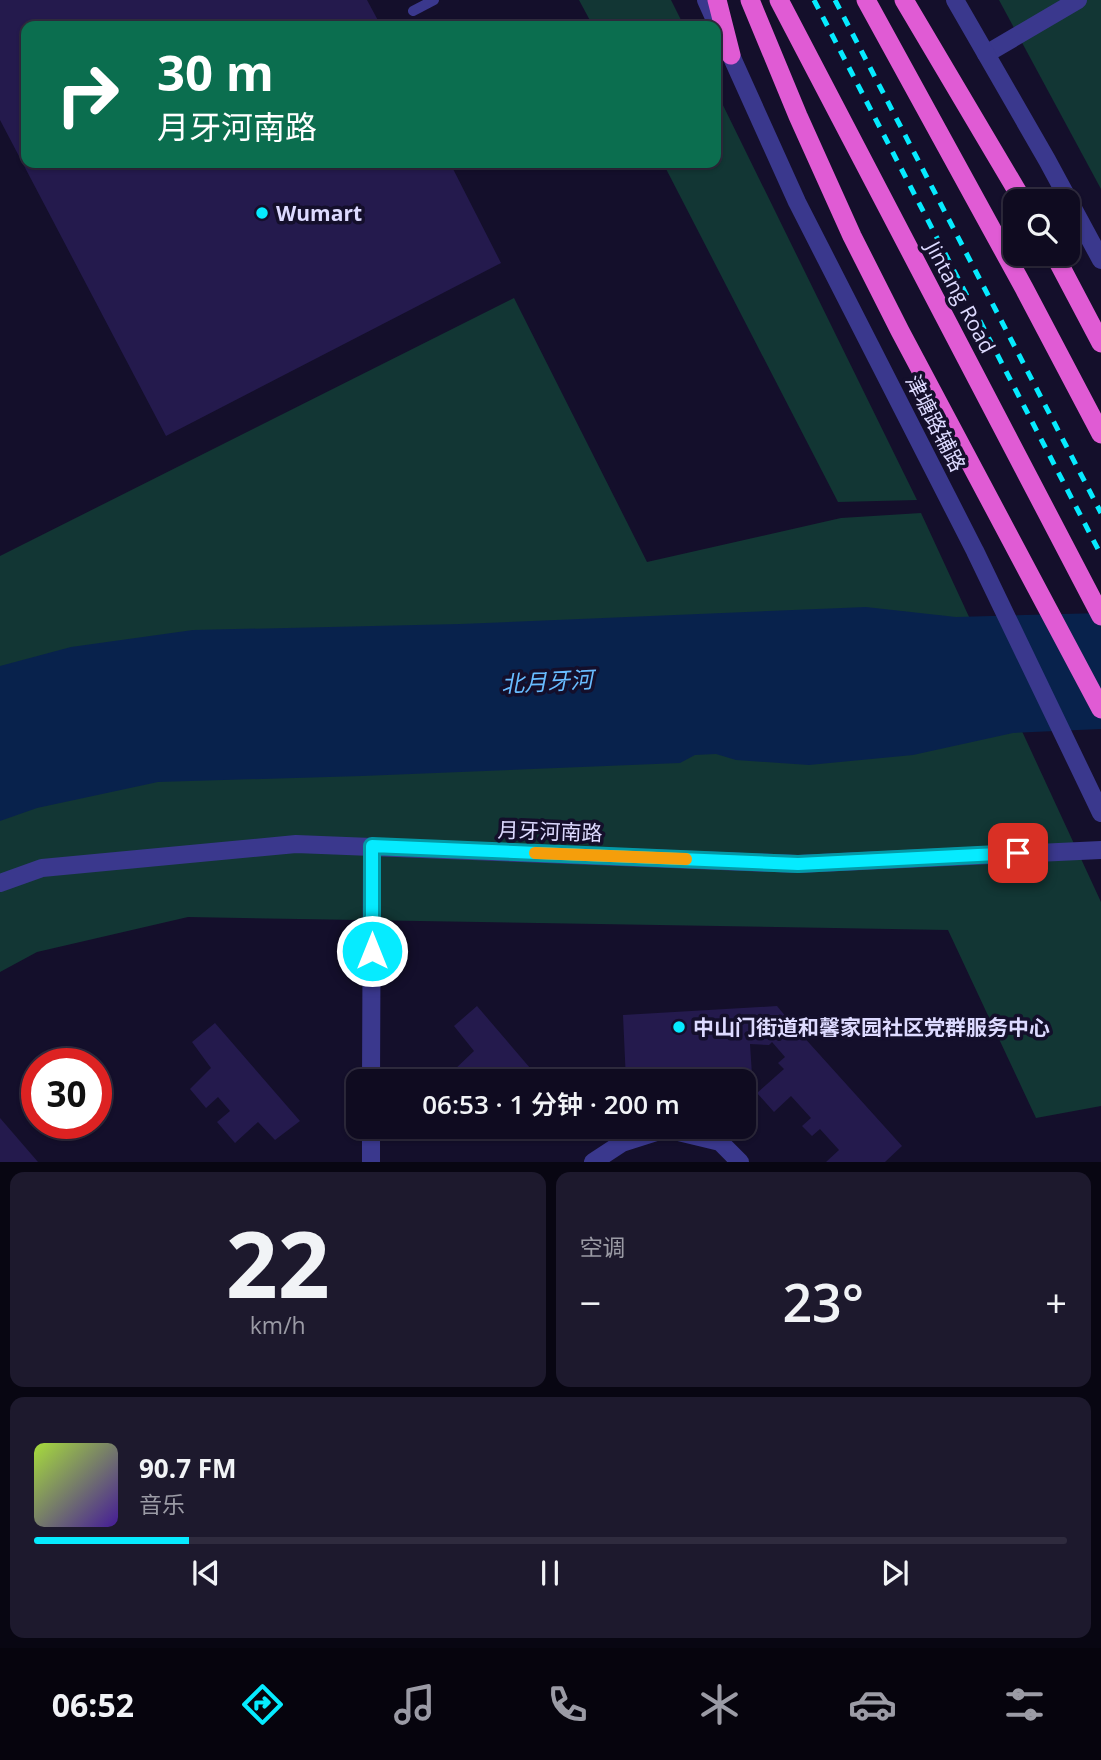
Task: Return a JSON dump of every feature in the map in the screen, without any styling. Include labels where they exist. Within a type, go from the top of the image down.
[{"type":"highway","points":[[717,0],[730,55]]},
{"type":"highway","points":[[750,0],[852,236],[1101,709]]},
{"type":"highway","name":"Jintang Road","points":[[779,0],[1101,616]]},
{"type":"highway","points":[[866,0],[1024,288],[1101,435]]},
{"type":"highway","points":[[904,0],[1016,189]]},
{"type":"highway","points":[[1060,266],[1101,342]]},
{"type":"street","name":"津塘路辅路","points":[[706,0],[715,21]]},
{"type":"street","points":[[942,0],[986,54]]},
{"type":"street","points":[[954,0],[1047,160],[1101,260]]},
{"type":"street","points":[[986,54],[1078,0]]},
{"type":"street","name":"津塘路辅路","points":[[721,34],[797,202],[998,598],[1101,813]]},
{"type":"street","name":"月牙河南路","points":[[0,883],[42,868],[296,844],[798,864],[1101,850]]},
{"type":"street","points":[[371,1069],[372,846]]},
{"type":"street","points":[[593,1161],[622,1143],[666,1129],[720,1142],[740,1161]]},
{"type":"street","points":[[371,1139],[371,1161]]},
{"type":"lane","points":[[413,11],[434,0]]},
{"type":"green space","points":[[579,0],[671,0],[682,21],[590,21]]},
{"type":"green space","points":[[999,0],[1101,0],[1101,189]]},
{"type":"green space","points":[[721,101],[917,500],[838,502],[666,168],[721,168]]},
{"type":"green space","points":[[514,298],[647,562],[841,518],[921,513],[1101,902],[1101,1106],[1036,1118],[948,930],[188,917],[37,952],[0,972],[0,556]]},
{"type":"water","name":"北月牙河","points":[[866,607],[956,617],[1101,613],[1101,729],[1013,733],[913,755],[809,765],[736,760],[716,754],[695,755],[680,763],[158,782],[37,808],[0,821],[0,666],[71,647],[193,630],[460,624]]},
{"type":"building","name":"Wumart","points":[[0,0],[367,0],[378,21],[21,21],[21,160],[0,120]]},
{"type":"building","name":"Wumart","points":[[25,168],[453,168],[501,263],[166,436]]},
{"type":"building","points":[[477,1006],[531,1069],[455,1069],[474,1051],[454,1026]]},
{"type":"building","points":[[777,1006],[902,1146],[885,1162],[826,1162],[839,1150],[820,1129],[812,1136],[802,1126],[811,1118],[791,1096],[774,1112],[757,1093],[784,1069],[778,1063],[785,1057],[772,1042],[769,1045],[750,1044],[752,1069],[625,1069],[623,1015]]},
{"type":"building","points":[[215,1023],[300,1121],[275,1140],[258,1122],[235,1143],[217,1122],[230,1111],[218,1097],[206,1108],[190,1089],[211,1068],[192,1042]]},
{"type":"building","points":[[0,1118],[38,1162],[0,1162]]},
{"type":"railway","points":[[814,0],[1101,555]]},
{"type":"railway","points":[[835,0],[1101,513]]},
{"type":"slow traffic","points":[[535,853],[686,859]]},
{"type":"place","name":"Wumart","points":[[262,213]]},
{"type":"place","name":"中山门街道和馨家园社区党群服务中心","points":[[679,1027]]},
{"type":"route","points":[[372,951],[372,846],[798,864],[1018,853]]}]
